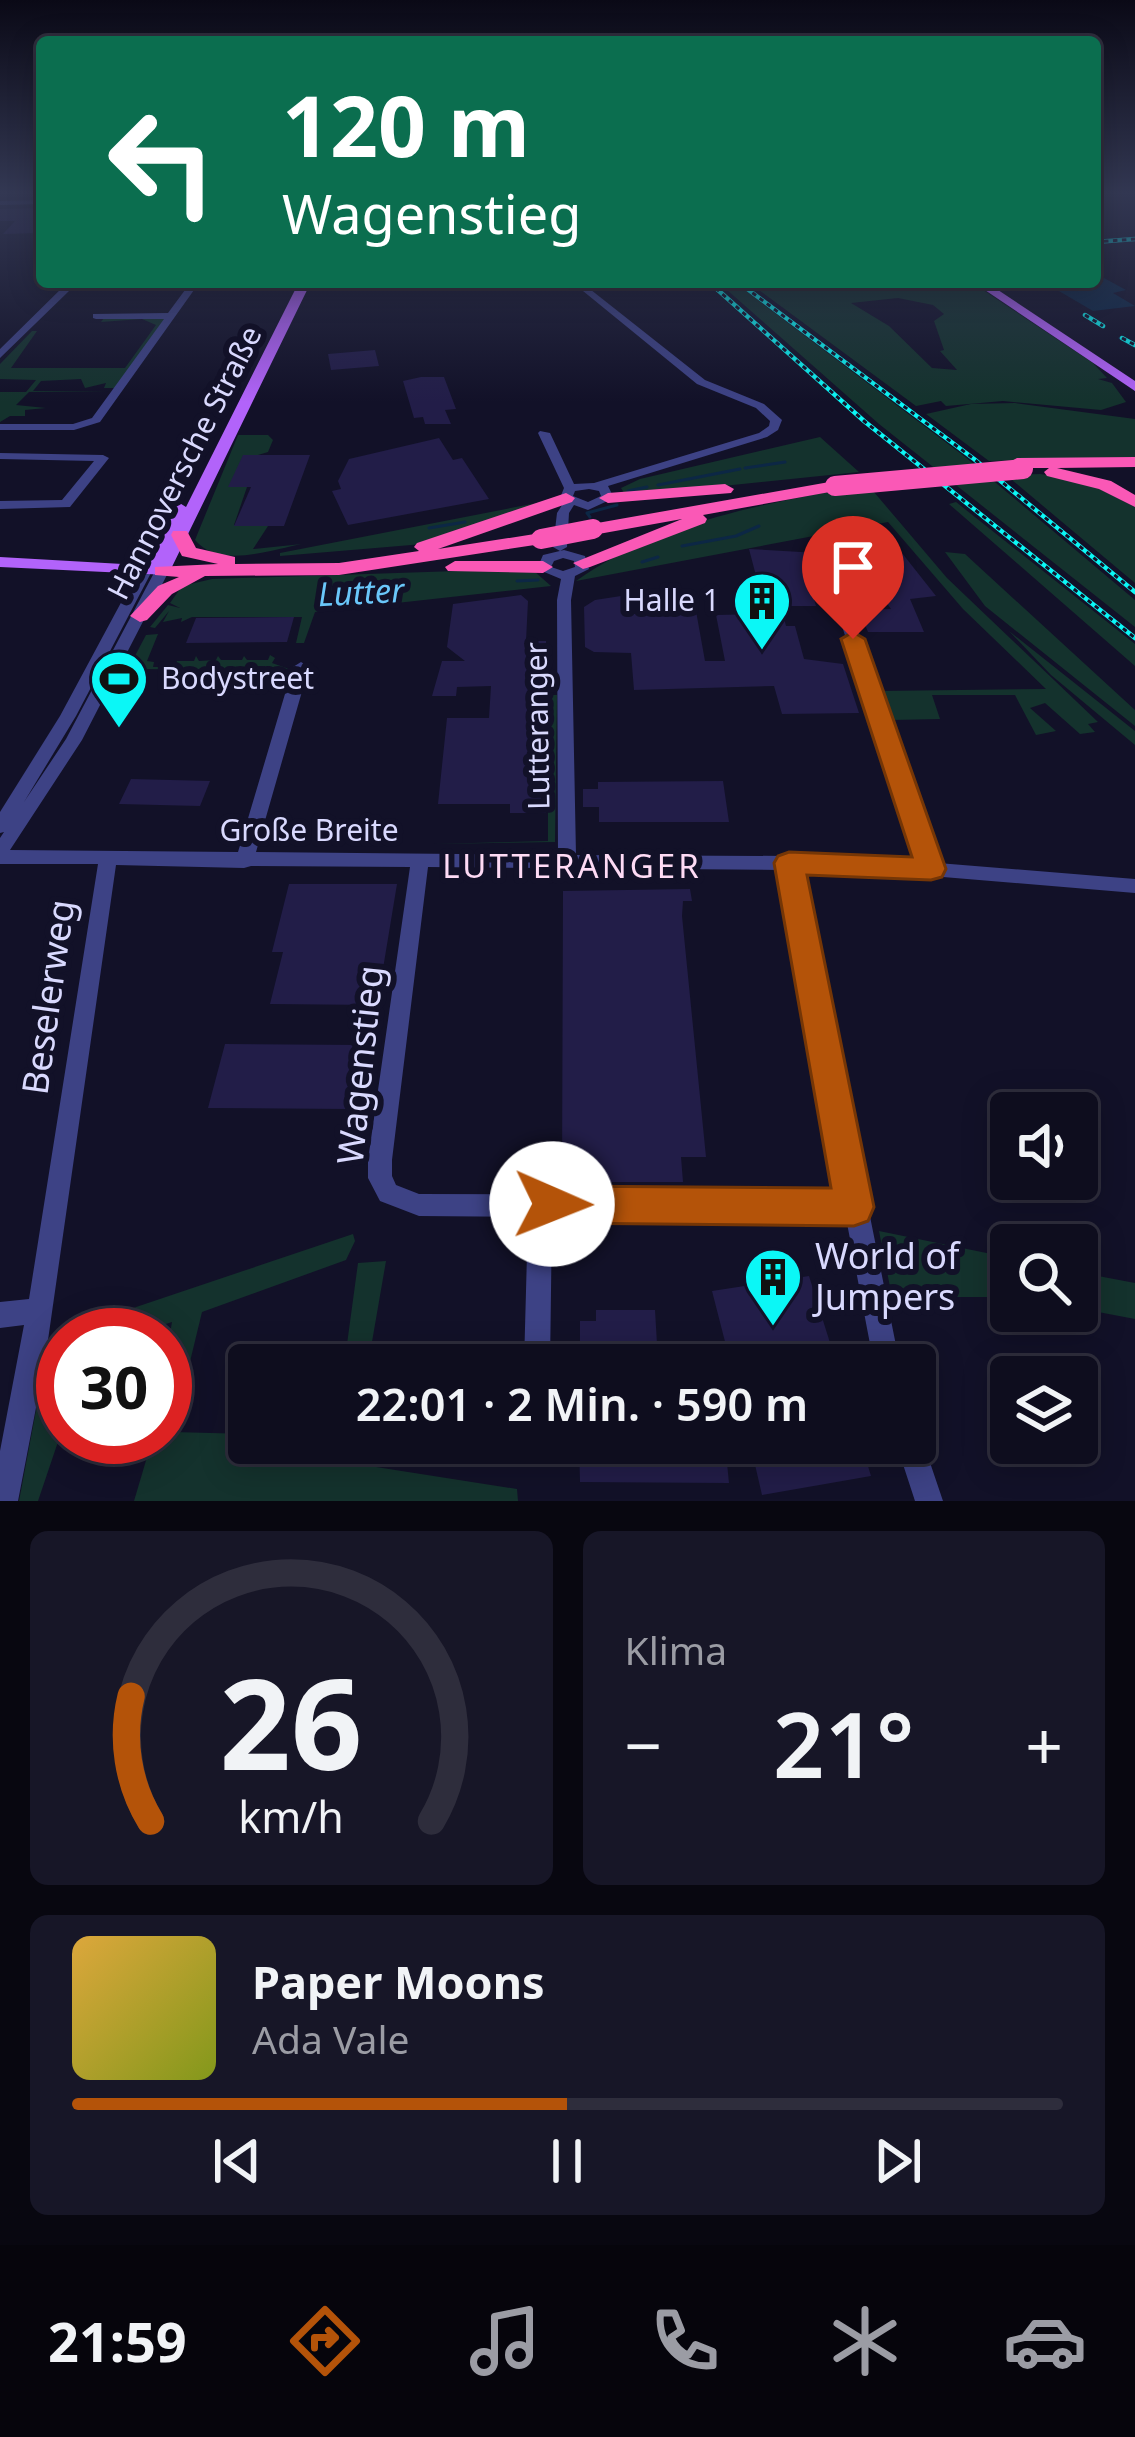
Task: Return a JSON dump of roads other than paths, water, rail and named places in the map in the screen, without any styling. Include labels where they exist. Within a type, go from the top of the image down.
[{"type":"highway","points":[[339,569],[541,536],[585,500],[748,496],[832,483],[1024,467],[1135,465]]},
{"type":"highway","points":[[1024,467],[1088,479],[1135,502]]},
{"type":"highway","points":[[585,500],[704,508],[805,483]]},
{"type":"highway","points":[[387,556],[585,500],[832,483]]},
{"type":"highway","points":[[156,567],[563,569],[620,553],[748,496]]},
{"type":"highway","points":[[180,535],[189,552],[234,567]]},
{"type":"highway","points":[[140,616],[174,585],[234,567],[387,556],[541,536]]},
{"type":"main road","name":"Hannoversche Straße","points":[[156,567],[180,535],[296,288]]},
{"type":"main road","name":"Hannoversche Straße","points":[[156,567],[296,288]]},
{"type":"main road","points":[[988,288],[1135,386]]},
{"type":"main road","points":[[1118,375],[1135,398]]},
{"type":"main road","points":[[0,562],[156,567]]},
{"type":"street","points":[[0,355],[67,288]]},
{"type":"street","points":[[0,427],[91,424],[191,288]]},
{"type":"street","points":[[544,433],[560,467],[585,500],[617,477],[763,435],[776,420],[764,408],[705,384],[584,288]]},
{"type":"street","points":[[96,316],[172,316]]},
{"type":"street","points":[[0,456],[103,458],[66,504],[0,506]]},
{"type":"street","name":"Lutteranger","points":[[567,861],[563,513],[585,500]]},
{"type":"street","name":"Hannoversche Straße","points":[[8,819],[74,740],[140,616],[156,567]]},
{"type":"street","name":"Hannoversche Straße","points":[[0,857],[8,819],[156,567]]},
{"type":"street","points":[[847,620],[931,869]]},
{"type":"street","points":[[244,860],[301,667]]},
{"type":"street","points":[[8,819],[25,842],[58,857]]},
{"type":"street","name":"Große Breite","points":[[0,857],[789,863],[1135,886]]},
{"type":"street","name":"Beselerweg","points":[[39,1308],[108,859]]},
{"type":"street","name":"Wagenstieg","points":[[420,861],[380,1160],[383,1186],[397,1199],[418,1205],[854,1207]]},
{"type":"street","points":[[789,863],[883,1344]]},
{"type":"street","points":[[537,1344],[540,1204]]},
{"type":"street","points":[[0,1315],[36,1310]]},
{"type":"street","name":"Beselerweg","points":[[4,1501],[36,1326]]},
{"type":"street","points":[[917,1464],[929,1501]]},
{"type":"water","points":[[1101,278],[1126,290],[1113,293],[1135,306],[1093,311],[1054,288],[1101,288]]},
{"type":"waterway","points":[[1120,338],[1135,347]]},
{"type":"waterway","points":[[745,468],[785,462]]},
{"type":"waterway","points":[[658,485],[740,469]]},
{"type":"waterway","points":[[628,491],[647,487]]},
{"type":"waterway","points":[[590,517],[587,513],[617,505]]},
{"type":"waterway","points":[[429,528],[465,522]]},
{"type":"waterway","name":"Lutter","points":[[682,546],[736,536],[759,526]]},
{"type":"waterway","name":"Lutter","points":[[642,562],[658,557]]},
{"type":"waterway","name":"Lutter","points":[[517,581],[538,580]]},
{"type":"railway","points":[[716,288],[864,421],[1135,638]]},
{"type":"railway","points":[[746,288],[974,459],[1135,592]]},
{"type":"railway","points":[[1085,315],[1103,326]]},
{"type":"railway","points":[[1122,338],[1135,345]]},
{"type":"place","name":"Halle 1","points":[[762,652]]},
{"type":"place","name":"Bodystreet","points":[[119,730]]},
{"type":"place","name":"World of Jumpers","points":[[773,1328]]},
{"type":"district","name":"LUTTERANGER","points":[[572,866]]}]
